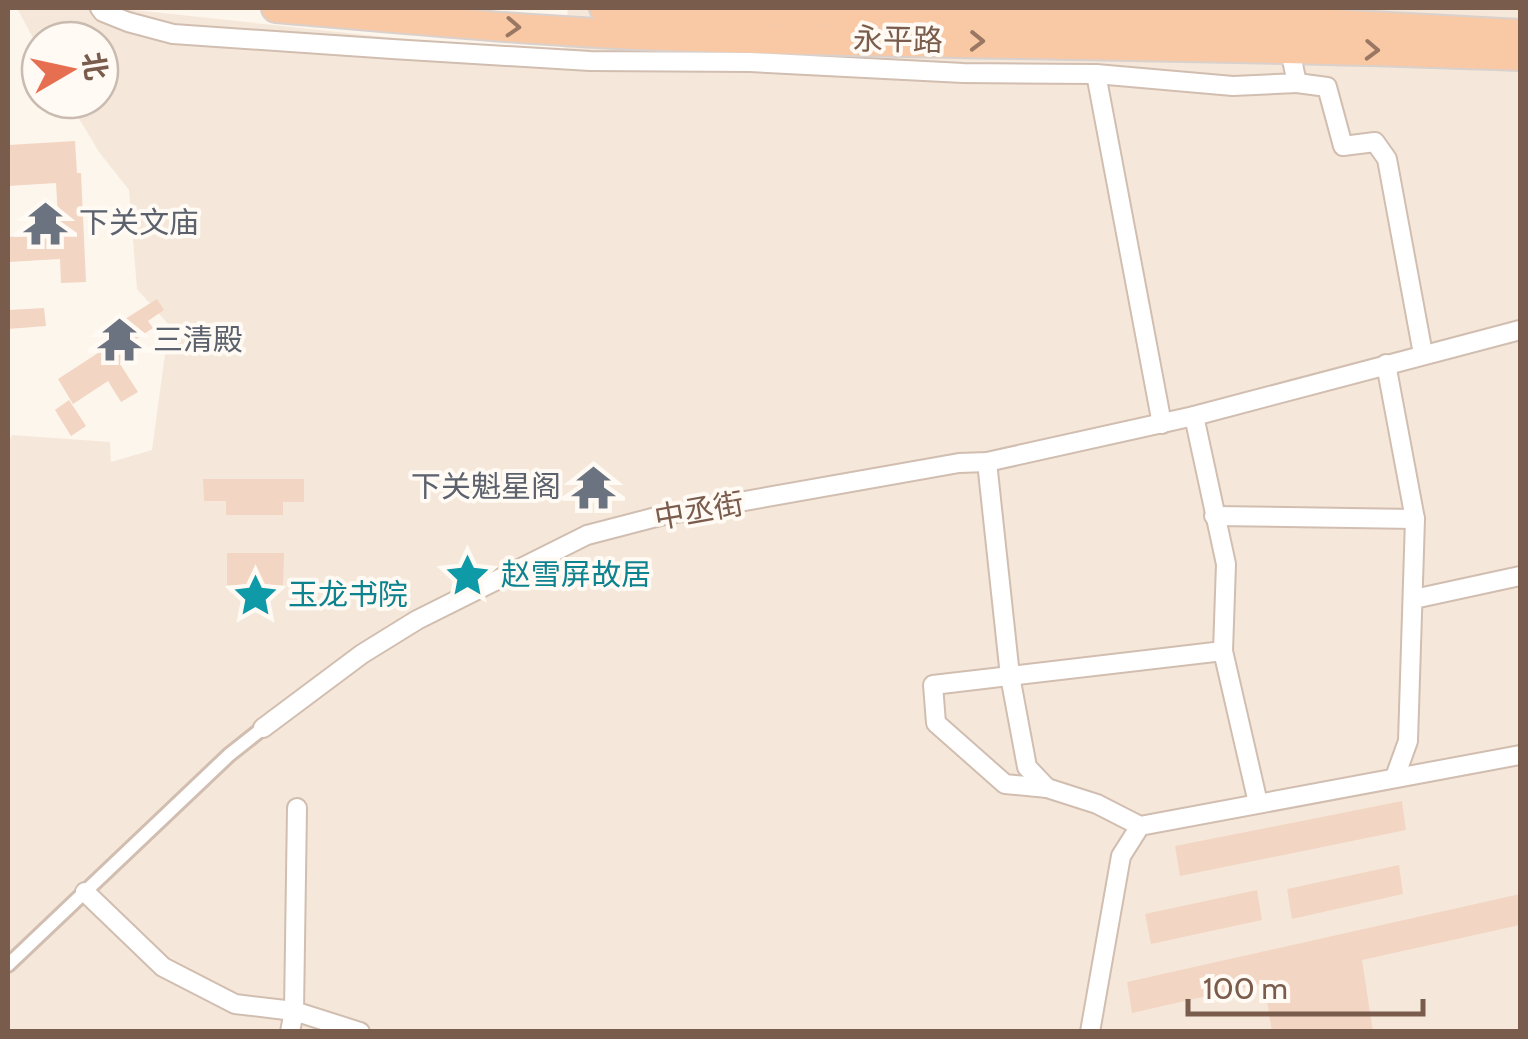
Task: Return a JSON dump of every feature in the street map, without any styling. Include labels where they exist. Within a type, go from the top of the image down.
[{"type":"highway","name":"永平路","points":[[276,8],[659,36],[1288,46],[1321,26],[1520,56]]},
{"type":"highway","name":"永平路","points":[[604,8],[1520,34]]},
{"type":"street","points":[[100,8],[128,22],[174,34],[372,48],[590,61],[750,62],[963,73],[1096,74],[1233,86],[1297,83],[1327,88],[1342,146],[1375,142],[1387,159],[1423,354]]},
{"type":"street","points":[[1288,46],[1297,83]]},
{"type":"street","points":[[1096,74],[1162,424]]},
{"type":"street","name":"中丞街","points":[[8,966],[228,755],[262,728],[362,654],[417,620],[587,535],[660,516],[959,463],[987,462],[1162,424],[1520,330]]},
{"type":"street","points":[[1386,364],[1415,519],[1408,741],[1395,777]]},
{"type":"street","points":[[1194,416],[1226,564],[1223,652],[1258,803]]},
{"type":"street","points":[[987,462],[1010,676],[1027,766],[1047,788]]},
{"type":"street","points":[[1214,516],[1415,519]]},
{"type":"street","points":[[1414,599],[1520,576]]},
{"type":"street","points":[[1223,652],[934,685],[936,723],[1005,784],[1047,788],[1097,804],[1140,826],[1520,754]]},
{"type":"street","points":[[290,1032],[294,1012],[297,808]]},
{"type":"street","points":[[1090,1032],[1121,856],[1140,826]]},
{"type":"street","points":[[84,892],[163,967],[235,1004],[294,1012],[360,1032]]},
{"type":"shaded area","points":[[17,8],[115,8],[563,56],[568,8],[1520,8],[1520,1031],[8,1032],[8,443],[12,435],[110,442],[111,462],[152,450],[169,325],[137,289],[129,190],[80,120],[120,120],[120,20],[23,20]]},
{"type":"building","points":[[75,141],[77,173],[81,173],[86,282],[61,283],[60,259],[8,262],[8,237],[59,234],[56,183],[8,186],[8,145]]},
{"type":"building","points":[[157,299],[164,310],[148,321],[153,328],[130,343],[117,324]]},
{"type":"building","points":[[44,308],[46,326],[8,329],[8,310]]},
{"type":"building","points":[[118,340],[129,358],[120,364],[138,392],[121,402],[108,381],[73,404],[58,379]]},
{"type":"building","points":[[69,400],[86,426],[71,436],[55,410]]},
{"type":"building","name":"下关魁星阁","points":[[603,478],[605,494],[586,497],[584,480]]},
{"type":"building","points":[[203,479],[304,479],[304,502],[283,502],[283,515],[226,515],[226,501],[204,501]]},
{"type":"building","points":[[227,553],[284,553],[283,585],[227,585]]},
{"type":"building","points":[[1402,801],[1406,830],[1180,876],[1175,846]]},
{"type":"building","points":[[1399,865],[1403,894],[1292,919],[1287,889]]},
{"type":"building","points":[[1257,890],[1262,920],[1151,944],[1145,914]]},
{"type":"building","points":[[1520,894],[1520,925],[1362,960],[1373,1032],[1272,1032],[1264,983],[1132,1013],[1127,982]]},
{"type":"place","name":"下关文庙","points":[[46,223]]},
{"type":"place","name":"三清殿","points":[[120,340]]},
{"type":"place","name":"下关魁星阁","points":[[594,487]]},
{"type":"place","name":"赵雪屏故居","points":[[468,575]]},
{"type":"place","name":"玉龙书院","points":[[255,595]]}]
